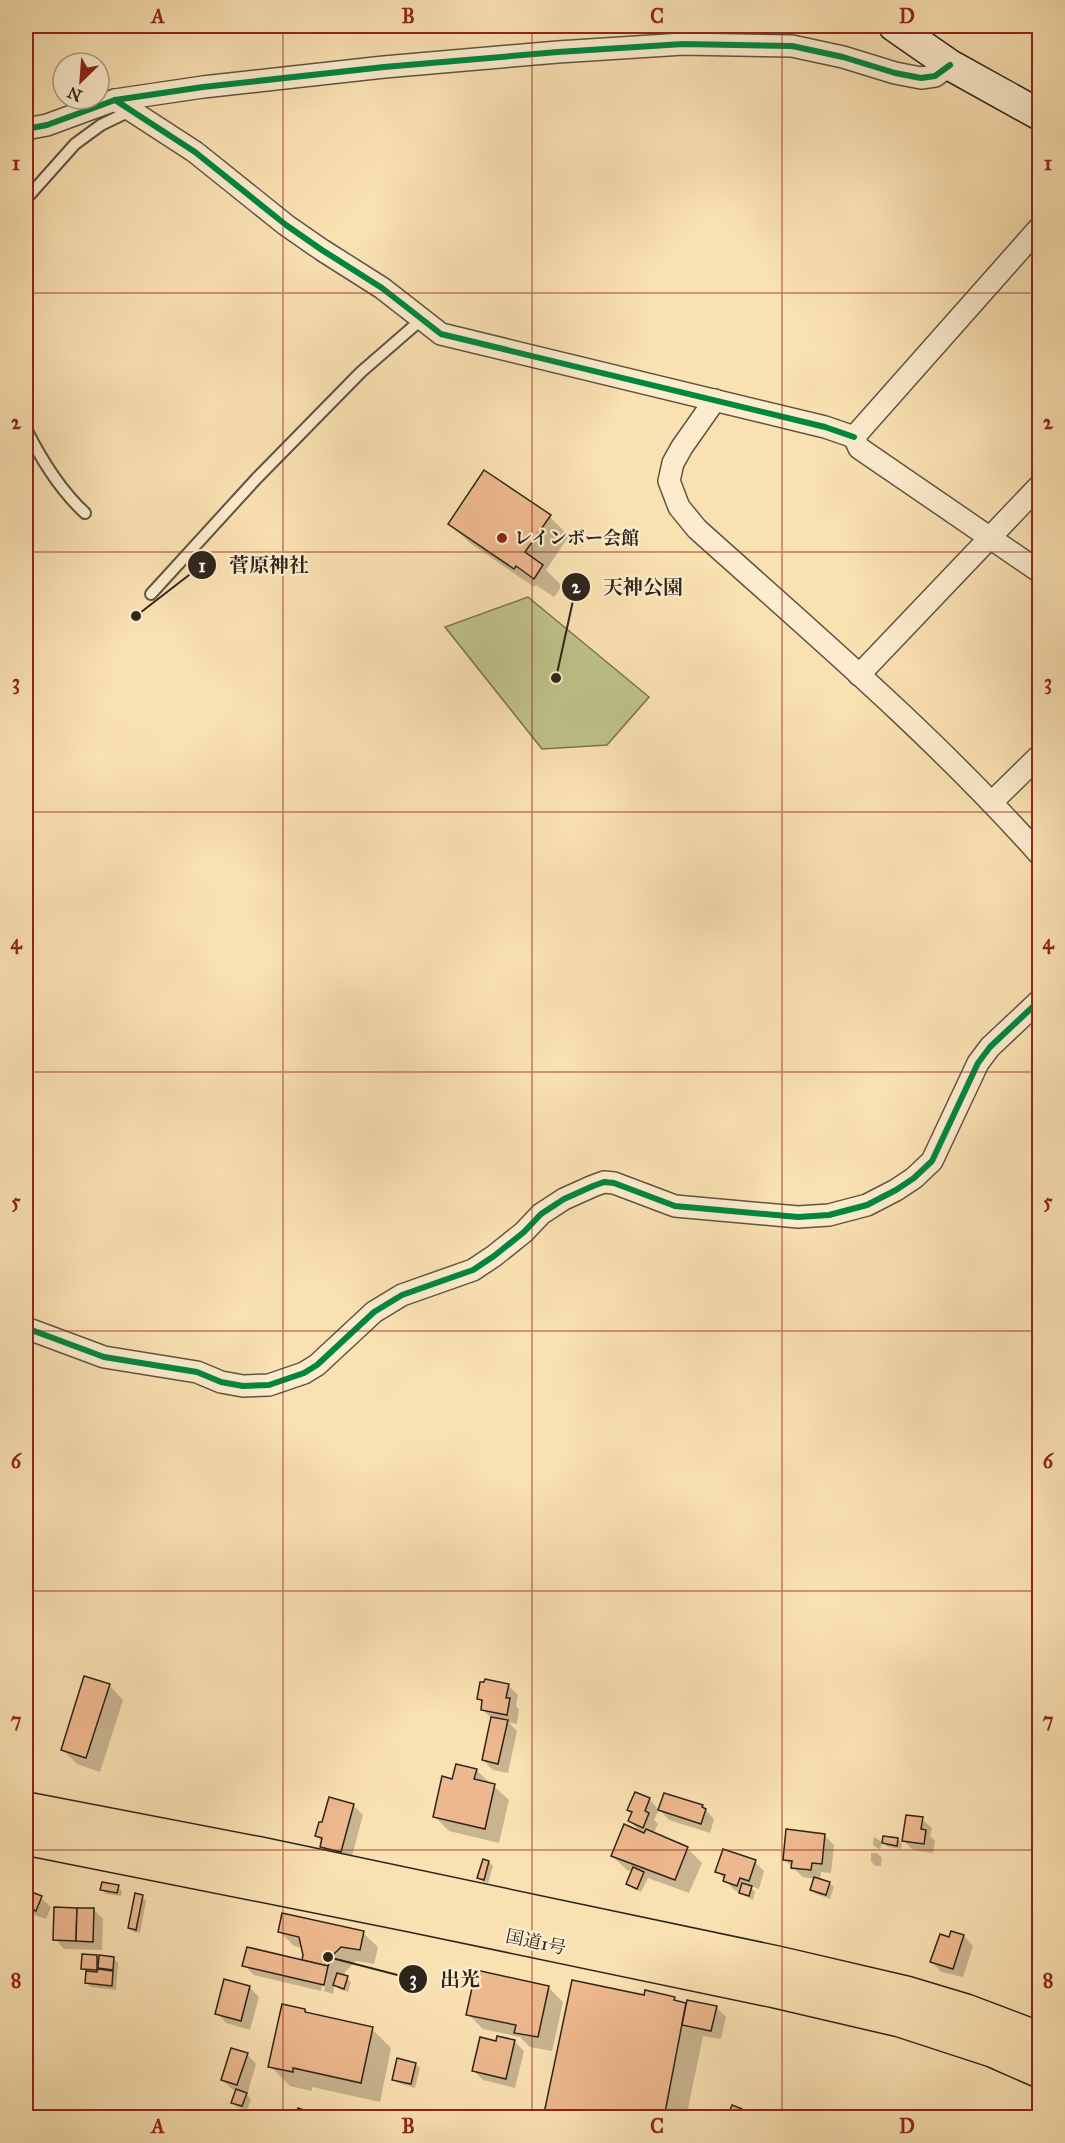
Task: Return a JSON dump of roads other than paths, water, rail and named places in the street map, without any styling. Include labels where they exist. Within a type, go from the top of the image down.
[{"type":"highway","name":"国道1号","points":[[26,1809],[257,1868],[774,1977],[903,2007],[966,2011],[1040,2038]]},
{"type":"highway","name":"国道1号","points":[[26,1838],[257,1868]]},
{"type":"highway","name":"国道1号","points":[[903,2007],[1040,2071]]},
{"type":"street","points":[[894,26],[950,65],[1040,115]]},
{"type":"street","points":[[26,129],[203,87],[558,51],[683,44],[792,46],[921,78],[935,76],[950,65]]},
{"type":"street","points":[[122,106],[195,152],[286,225],[382,288],[441,334],[825,427],[854,437],[860,448],[1040,572]]},
{"type":"street","points":[[854,437],[1040,227]]},
{"type":"street","points":[[715,400],[705,417],[681,447],[673,463],[669,481],[679,507],[697,529],[859,675],[992,802],[1040,855]]},
{"type":"street","points":[[859,675],[1040,485]]},
{"type":"street","points":[[992,802],[1040,754]]},
{"type":"street","points":[[26,1328],[104,1357],[197,1372],[221,1382],[243,1386],[269,1385],[297,1376],[317,1365],[374,1312],[389,1302],[402,1295],[473,1270],[494,1256],[542,1214],[564,1199],[604,1182],[626,1186],[675,1206],[798,1218],[829,1215],[867,1204],[914,1178],[932,1161],[978,1063],[990,1047],[1040,1000]]},
{"type":"street","points":[[966,2011],[1040,2022]]},
{"type":"lane","points":[[26,199],[75,144],[122,106]]},
{"type":"lane","points":[[152,594],[256,480],[353,380],[422,319]]},
{"type":"lane","points":[[26,429],[53,476],[85,513]]},
{"type":"place","name":"レインボー会館","points":[[502,538]]},
{"type":"place","name":"菅原神社","points":[[136,616]]},
{"type":"place","name":"天神公園","points":[[556,678]]},
{"type":"place","name":"出光","points":[[328,1957]]}]
